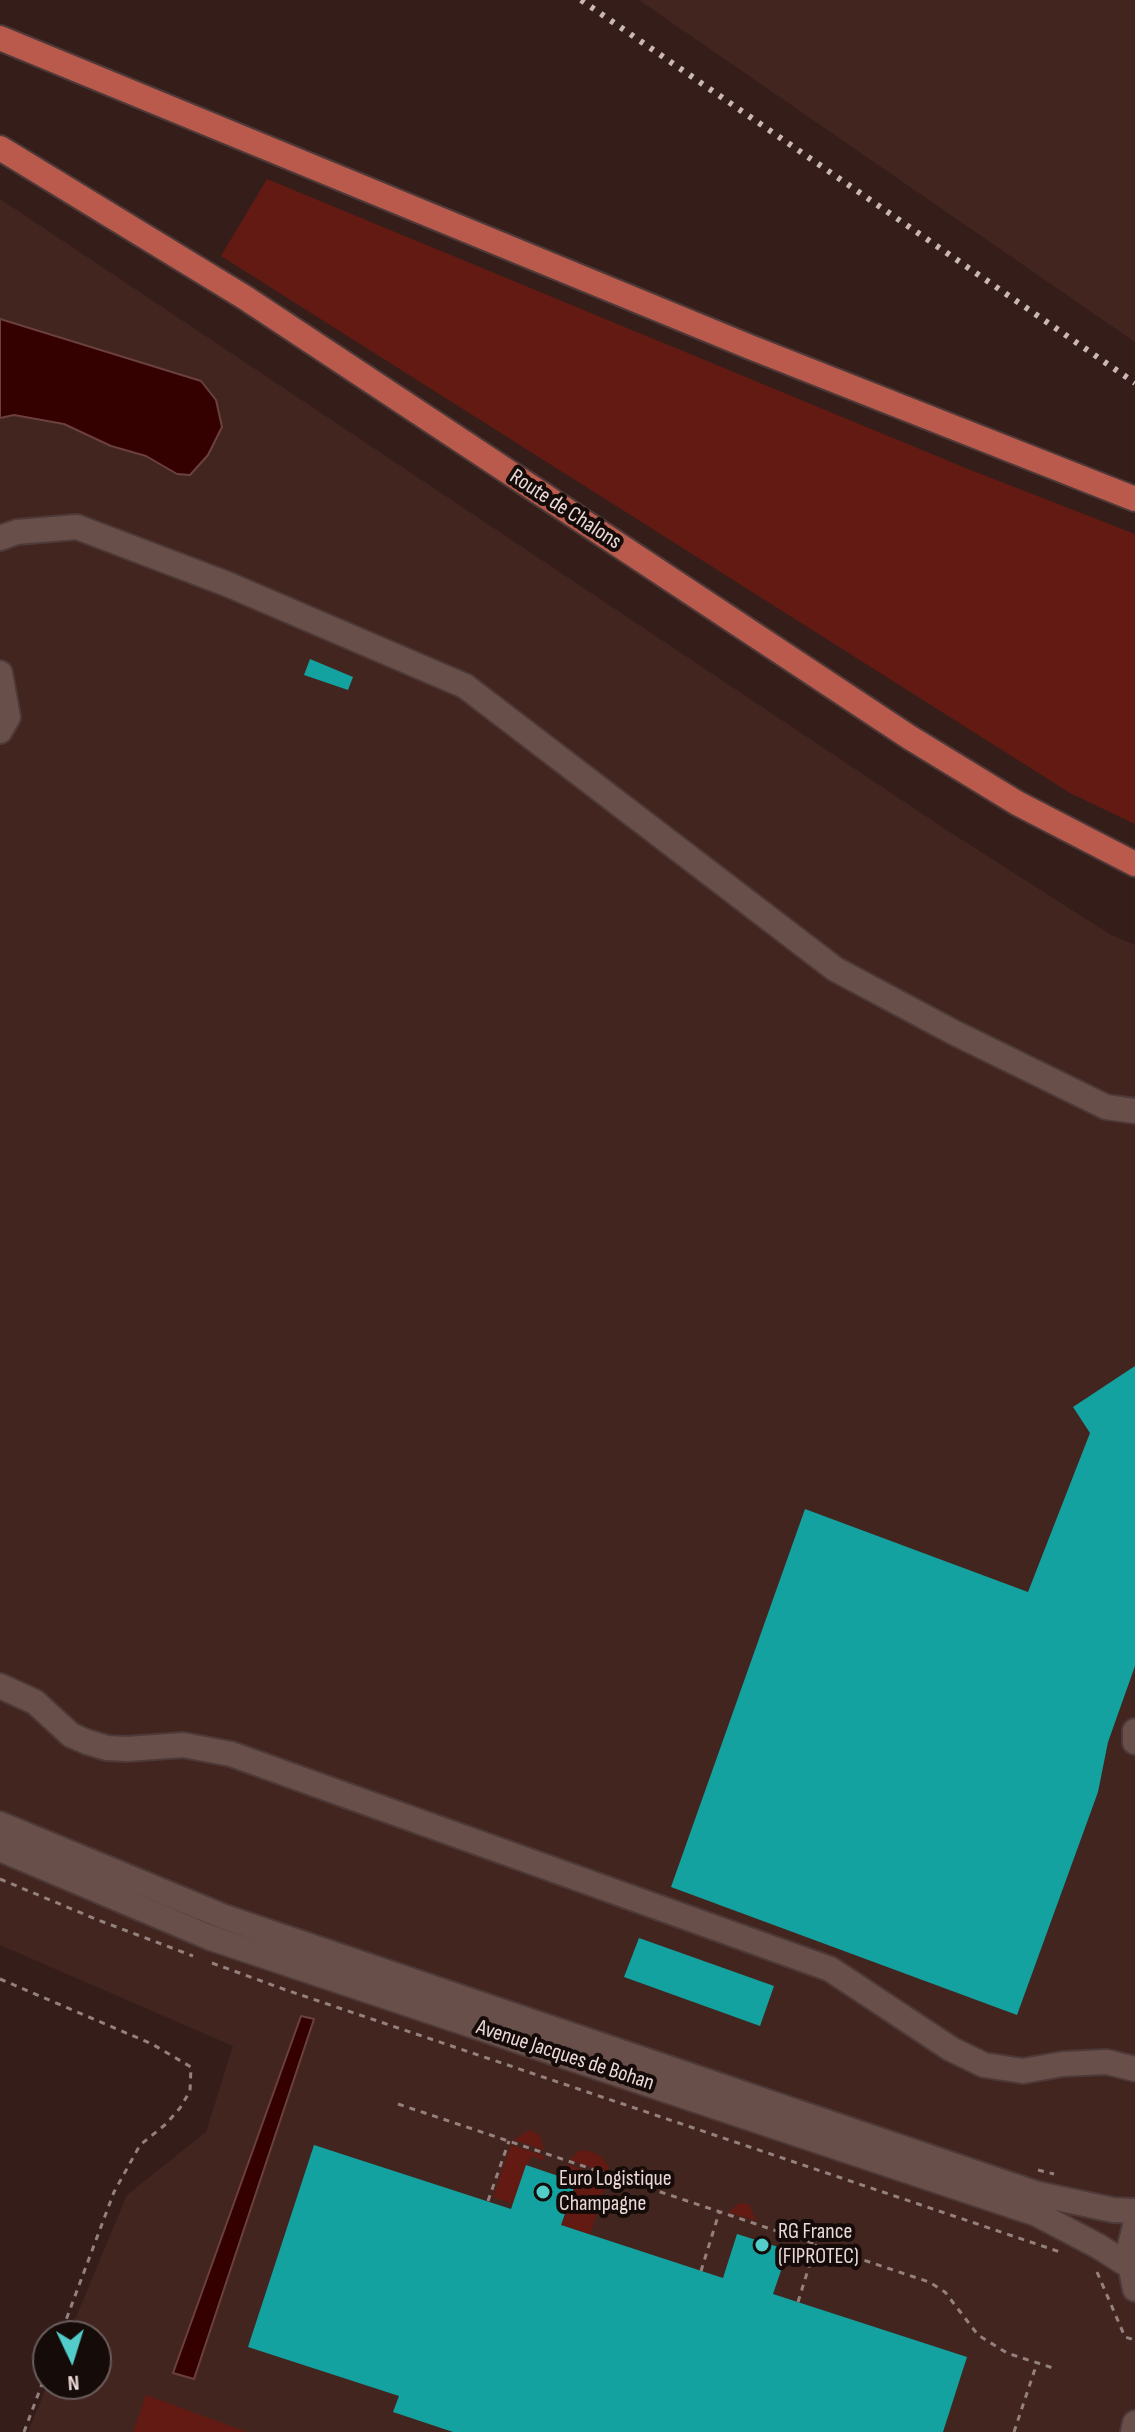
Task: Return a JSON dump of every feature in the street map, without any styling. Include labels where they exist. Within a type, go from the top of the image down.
[{"type":"main road","points":[[0,38],[750,347],[1135,499]]},
{"type":"main road","name":"Route de Chalons","points":[[0,148],[257,306],[909,737],[1017,803],[1135,864]]},
{"type":"street","points":[[0,538],[17,532],[77,527],[227,584],[465,686],[835,969],[953,1032],[1106,1107],[1135,1111]]},
{"type":"street","points":[[0,673],[8,717],[0,731]]},
{"type":"street","points":[[0,1686],[35,1702],[71,1735],[87,1742],[107,1748],[127,1749],[183,1745],[231,1754],[830,1969],[951,2049],[984,2065],[1023,2071],[1063,2064],[1107,2062],[1135,2069]]},
{"type":"street","points":[[1135,1731],[1135,1742]]},
{"type":"street","name":"Avenue Jacques de Bohan","points":[[0,1824],[222,1916],[312,1947],[1038,2194],[1113,2210],[1135,2211]]},
{"type":"street","name":"Avenue Jacques de Bohan","points":[[0,1849],[211,1938],[1037,2214],[1098,2246],[1132,2277]]},
{"type":"street","points":[[1132,2277],[1130,2239],[1135,2226]]},
{"type":"street","points":[[1133,2432],[1135,2423]]},
{"type":"path","points":[[0,1879],[98,1920],[286,1990],[1068,2255]]},
{"type":"path","points":[[0,1979],[152,2044],[191,2067],[190,2091],[180,2108],[140,2145],[114,2192],[66,2320]]},
{"type":"path","points":[[398,2104],[929,2282],[945,2292],[978,2335],[1007,2353],[1056,2369]]},
{"type":"path","points":[[488,2201],[509,2141]]},
{"type":"path","points":[[701,2271],[719,2212]]},
{"type":"path","points":[[798,2302],[816,2244]]},
{"type":"path","points":[[1093,2264],[1125,2337],[1135,2340]]},
{"type":"path","points":[[1014,2432],[1037,2363]]},
{"type":"path","points":[[24,2432],[36,2400]]},
{"type":"shaded area","points":[[639,0],[1135,0],[1135,342]]},
{"type":"shaded area","points":[[267,179],[968,469],[1135,534],[1135,824],[1070,793],[221,256]]},
{"type":"shaded area","points":[[0,199],[948,831],[1111,935],[1135,945],[1135,2432],[28,2432],[41,2400],[112,2400],[112,2320],[75,2320],[127,2195],[206,2132],[233,2046],[0,1945]]},
{"type":"shaded area","points":[[0,319],[201,381],[216,400],[222,427],[208,455],[190,475],[177,474],[146,456],[111,446],[64,424],[14,415],[0,418]]},
{"type":"shaded area","points":[[301,2016],[314,2019],[194,2379],[173,2373]]},
{"type":"shaded area","points":[[529,2130],[540,2135],[544,2150],[514,2140]]},
{"type":"shaded area","points":[[511,2145],[545,2156],[543,2160],[531,2156],[513,2204],[493,2197]]},
{"type":"shaded area","points":[[587,2150],[601,2156],[609,2173],[569,2160],[579,2151]]},
{"type":"shaded area","points":[[566,2164],[608,2178],[590,2235],[561,2225],[576,2182],[560,2176]]},
{"type":"shaded area","points":[[740,2203],[750,2205],[756,2221],[728,2212]]},
{"type":"shaded area","points":[[794,2221],[804,2223],[810,2239],[782,2230]]},
{"type":"shaded area","points":[[146,2395],[247,2432],[133,2432]]},
{"type":"building","points":[[310,659],[353,677],[348,690],[304,675]]},
{"type":"building","points":[[1135,1366],[1135,1666],[1108,1742],[1098,1792],[1017,2015],[671,1887],[805,1509],[1028,1592],[1090,1433],[1073,1407]]},
{"type":"building","points":[[639,1938],[774,1986],[760,2026],[624,1977]]},
{"type":"building","points":[[314,2145],[511,2209],[526,2165],[576,2182],[561,2225],[723,2278],[737,2234],[788,2250],[773,2294],[967,2357],[943,2432],[453,2432],[393,2412],[399,2396],[248,2347]]},
{"type":"railway","points":[[581,0],[1135,383]]},
{"type":"place","name":"Euro Logistique Champagne","points":[[543,2192]]},
{"type":"place","name":"RG France (FIPROTEC)","points":[[762,2245]]}]
